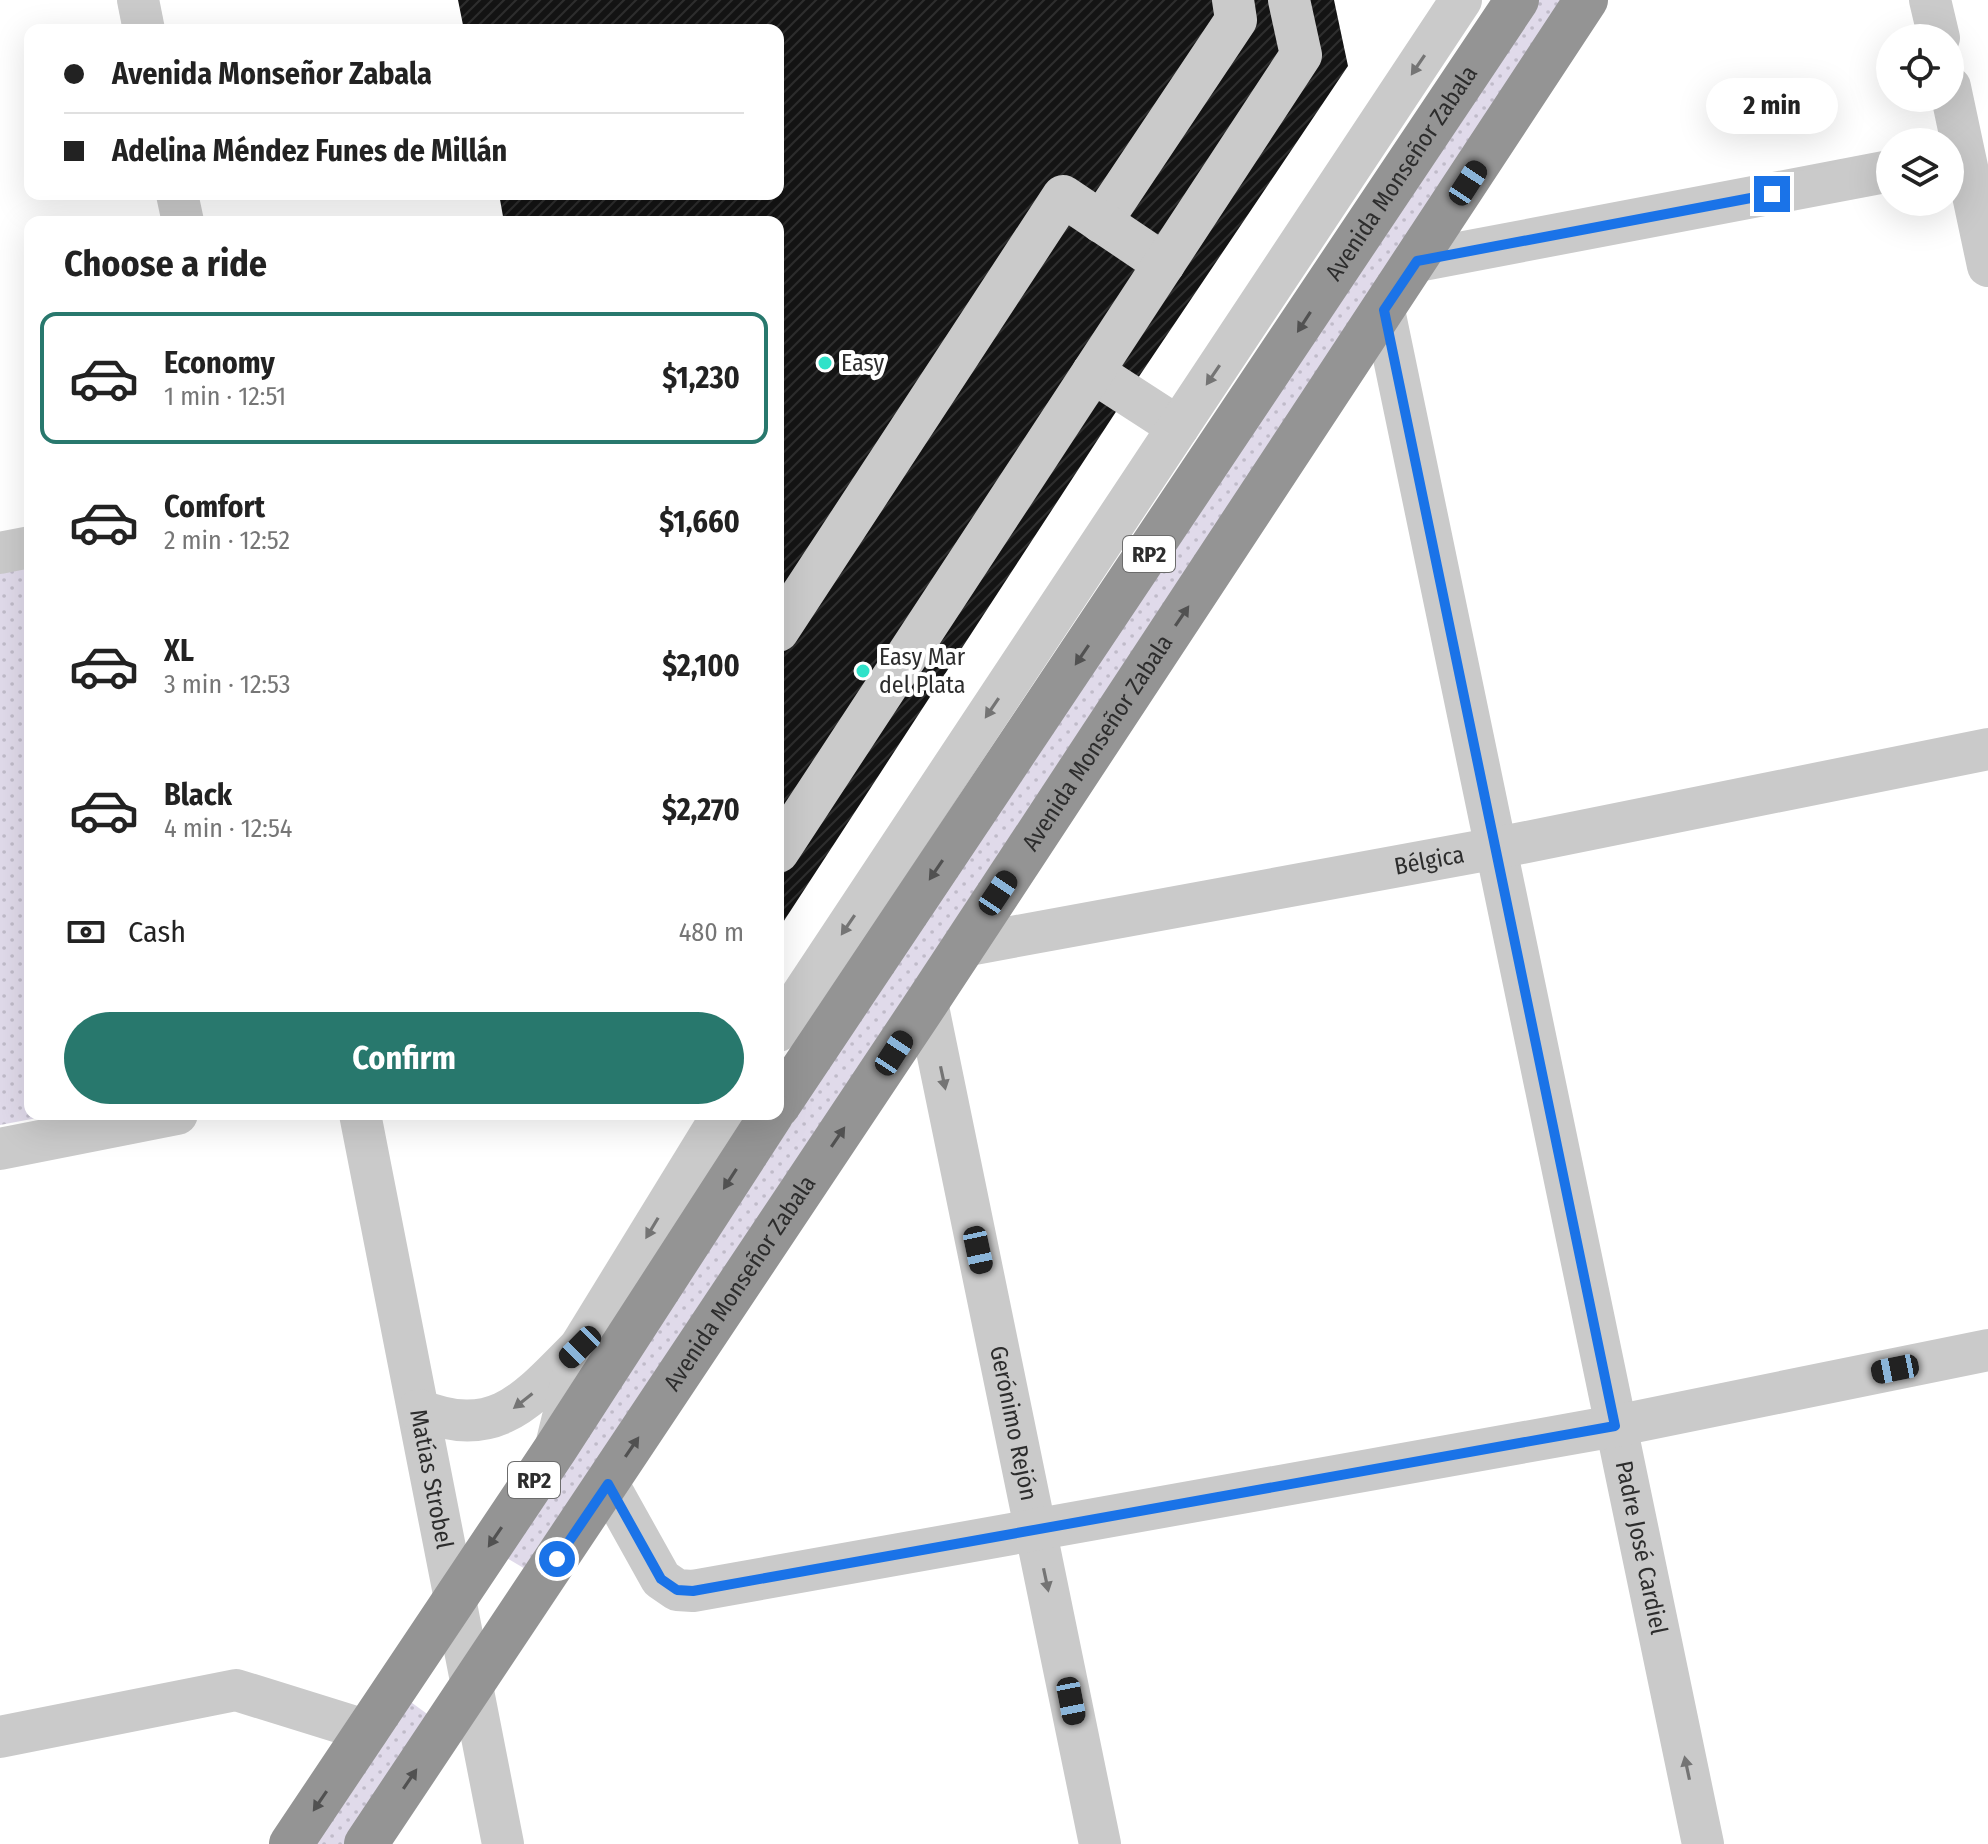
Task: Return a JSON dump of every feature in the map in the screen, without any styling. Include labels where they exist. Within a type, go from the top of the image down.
[{"type":"highway","name":"Avenida Monseñor Zabala","points":[[784,1097],[1517,0]]},
{"type":"highway","name":"Avenida Monseñor Zabala","points":[[366,1844],[927,1002],[1586,0]]},
{"type":"highway","name":"RP2","points":[[291,1844],[556,1448],[768,1120]]},
{"type":"street","points":[[138,0],[143,24]]},
{"type":"street","points":[[1101,222],[1236,20],[1233,0]]},
{"type":"street","points":[[784,830],[790,807],[1093,372],[1301,55],[1289,0]]},
{"type":"street","points":[[784,1022],[1461,0]]},
{"type":"street","points":[[1930,0],[1936,24]]},
{"type":"street","points":[[1957,112],[1968,156],[1988,266]]},
{"type":"street","points":[[1417,261],[1876,174]]},
{"type":"street","points":[[784,622],[1063,196],[1164,264]]},
{"type":"street","name":"Padre José Cardiel","points":[[1384,310],[1703,1844]]},
{"type":"street","points":[[1093,372],[1178,427]]},
{"type":"street","points":[[0,553],[24,548]]},
{"type":"street","name":"Bélgica","points":[[963,946],[1497,848],[1988,749]]},
{"type":"street","name":"Gerónimo Rejón","points":[[927,1002],[1100,1844]]},
{"type":"street","points":[[0,1149],[147,1120]]},
{"type":"street","name":"Matías Strobel","points":[[361,1120],[503,1844]]},
{"type":"street","points":[[419,1410],[457,1423],[478,1422],[506,1414],[537,1390],[580,1347],[719,1120]]},
{"type":"street","points":[[556,1448],[580,1347]]},
{"type":"street","points":[[608,1484],[661,1579],[677,1590],[693,1591],[1615,1426],[1988,1350]]},
{"type":"street","points":[[0,1737],[236,1690],[368,1731]]},
{"type":"shaded area","points":[[1535,0],[1561,0],[527,1570],[505,1557]]},
{"type":"shaded area","points":[[24,567],[26,1120],[0,1125],[0,572]]},
{"type":"shaded area","points":[[408,1700],[430,1716],[345,1844],[313,1844]]},
{"type":"building","name":"Easy Mar del Plata","points":[[458,0],[1334,0],[1348,66],[1136,381],[784,921],[784,216],[503,216],[500,200],[784,200],[784,24],[463,24]]},
{"type":"place","name":"Easy","points":[[825,363]]},
{"type":"place","name":"Easy Mar del Plata","points":[[863,671]]},
{"type":"route","points":[[557,1559],[608,1484],[661,1579],[677,1590],[693,1591],[1615,1426],[1384,310],[1417,261],[1772,194]]}]
